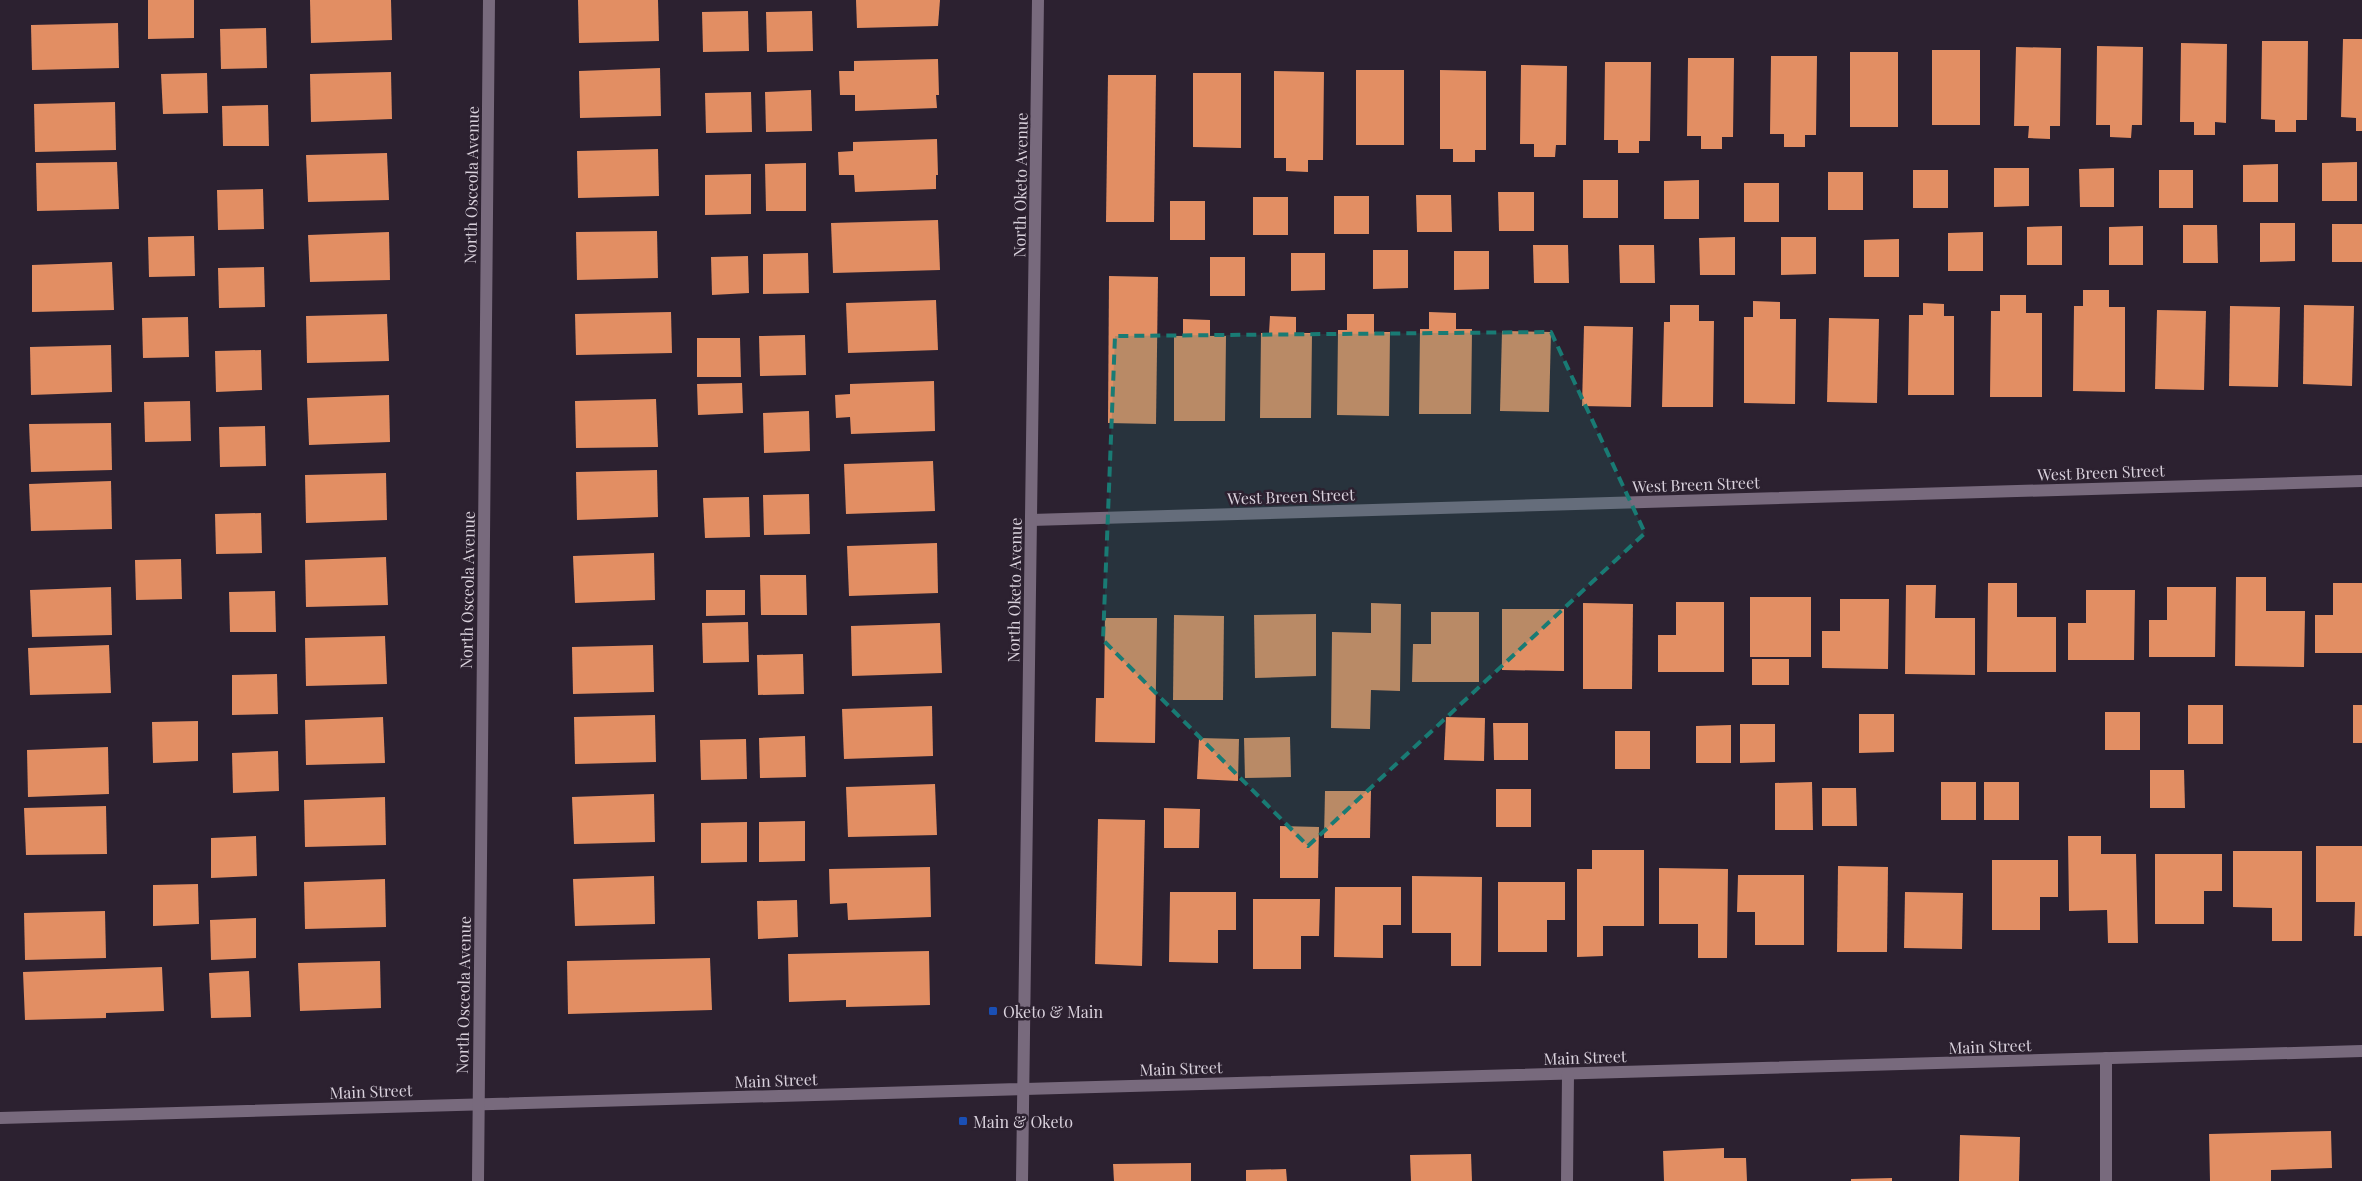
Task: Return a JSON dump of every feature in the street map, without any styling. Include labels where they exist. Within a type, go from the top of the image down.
[{"type":"street","name":"North Osceola Avenue","points":[[478,1181],[489,0]]},
{"type":"street","name":"North Oketo Avenue","points":[[1022,1181],[1038,0]]},
{"type":"street","name":"West Breen Street","points":[[1031,520],[2362,481]]},
{"type":"street","name":"Main Street","points":[[0,1118],[2362,1051]]},
{"type":"street","points":[[2106,1058],[2106,1181]]},
{"type":"street","points":[[1567,1181],[1568,1074]]},
{"type":"highlighted area","points":[[1551,332],[1645,533],[1308,846],[1103,640],[1115,336]]},
{"type":"building","points":[[148,0],[194,0],[194,38],[148,39]]},
{"type":"building","points":[[310,0],[391,0],[392,40],[311,43]]},
{"type":"building","points":[[578,0],[658,0],[659,41],[579,43]]},
{"type":"building","points":[[856,0],[940,0],[938,26],[857,28]]},
{"type":"building","points":[[748,11],[749,51],[703,52],[702,12]]},
{"type":"building","points":[[812,11],[813,51],[767,52],[766,12]]},
{"type":"building","points":[[118,23],[119,68],[32,70],[31,25]]},
{"type":"building","points":[[266,28],[267,68],[221,69],[220,29]]},
{"type":"building","points":[[2343,39],[2362,39],[2362,131],[2356,131],[2356,118],[2341,117]]},
{"type":"building","points":[[2262,41],[2308,41],[2307,120],[2296,120],[2296,132],[2275,132],[2275,120],[2261,119]]},
{"type":"building","points":[[2181,43],[2227,44],[2226,123],[2215,122],[2215,135],[2194,135],[2194,122],[2180,122]]},
{"type":"building","points":[[2097,46],[2143,47],[2142,125],[2132,125],[2131,138],[2110,137],[2110,125],[2096,125]]},
{"type":"building","points":[[2016,47],[2061,48],[2060,126],[2050,126],[2050,139],[2028,138],[2029,126],[2014,126]]},
{"type":"building","points":[[1932,50],[1980,50],[1980,125],[1932,125]]},
{"type":"building","points":[[1850,52],[1898,52],[1898,127],[1850,127]]},
{"type":"building","points":[[1771,56],[1817,56],[1816,135],[1805,135],[1805,147],[1784,147],[1784,134],[1770,134]]},
{"type":"building","points":[[1688,58],[1734,58],[1733,137],[1722,137],[1722,149],[1701,149],[1701,136],[1687,136]]},
{"type":"building","points":[[938,59],[939,95],[936,95],[937,108],[855,111],[855,95],[840,95],[839,71],[854,71],[854,61]]},
{"type":"building","points":[[1605,62],[1651,62],[1650,141],[1639,141],[1639,153],[1618,153],[1618,140],[1604,140]]},
{"type":"building","points":[[1521,65],[1567,66],[1566,145],[1556,145],[1555,157],[1534,157],[1534,144],[1520,144]]},
{"type":"building","points":[[660,68],[661,116],[580,118],[579,71]]},
{"type":"building","points":[[1356,70],[1404,70],[1404,145],[1356,145]]},
{"type":"building","points":[[1440,70],[1486,71],[1486,150],[1475,150],[1475,162],[1453,162],[1453,149],[1440,149]]},
{"type":"building","points":[[1274,71],[1324,72],[1323,160],[1308,160],[1308,172],[1286,171],[1286,158],[1274,158]]},
{"type":"building","points":[[391,72],[392,119],[311,122],[310,74]]},
{"type":"building","points":[[207,73],[208,113],[163,114],[161,74]]},
{"type":"building","points":[[1193,73],[1241,73],[1241,148],[1193,147]]},
{"type":"building","points":[[1108,75],[1156,75],[1154,222],[1106,222]]},
{"type":"building","points":[[811,90],[812,131],[766,132],[765,92]]},
{"type":"building","points":[[751,92],[752,132],[706,133],[705,93]]},
{"type":"building","points":[[115,102],[116,150],[35,152],[34,104]]},
{"type":"building","points":[[268,105],[269,146],[223,146],[222,106]]},
{"type":"building","points":[[937,139],[938,175],[936,175],[936,189],[855,192],[854,175],[839,175],[838,152],[853,151],[853,142]]},
{"type":"building","points":[[658,149],[659,196],[578,198],[577,151]]},
{"type":"building","points":[[387,153],[389,200],[308,202],[306,155]]},
{"type":"building","points":[[117,162],[119,209],[37,211],[36,163]]},
{"type":"building","points":[[2357,162],[2357,201],[2322,201],[2322,163]]},
{"type":"building","points":[[806,163],[806,211],[766,211],[765,164]]},
{"type":"building","points":[[2278,164],[2278,202],[2243,202],[2243,165]]},
{"type":"building","points":[[1994,168],[2029,168],[2029,206],[1994,207]]},
{"type":"building","points":[[2114,168],[2114,207],[2080,207],[2079,169]]},
{"type":"building","points":[[1913,170],[1948,170],[1948,208],[1913,208]]},
{"type":"building","points":[[2159,170],[2193,170],[2193,208],[2159,208]]},
{"type":"building","points":[[1828,172],[1863,172],[1863,210],[1828,210]]},
{"type":"building","points":[[751,174],[751,214],[705,215],[705,175]]},
{"type":"building","points":[[1583,180],[1618,180],[1618,218],[1583,218]]},
{"type":"building","points":[[1699,180],[1699,219],[1664,219],[1664,181]]},
{"type":"building","points":[[1744,183],[1779,183],[1779,222],[1744,222]]},
{"type":"building","points":[[263,189],[264,229],[218,230],[217,190]]},
{"type":"building","points":[[1498,192],[1534,192],[1534,231],[1499,231]]},
{"type":"building","points":[[1416,195],[1451,195],[1452,232],[1417,232]]},
{"type":"building","points":[[1334,196],[1369,196],[1369,234],[1334,234]]},
{"type":"building","points":[[1253,197],[1288,197],[1288,235],[1253,235]]},
{"type":"building","points":[[1170,201],[1205,201],[1205,240],[1170,240]]},
{"type":"building","points":[[938,220],[940,270],[833,273],[831,223]]},
{"type":"building","points":[[2260,223],[2295,223],[2295,261],[2260,262]]},
{"type":"building","points":[[2332,224],[2362,224],[2362,262],[2332,262]]},
{"type":"building","points":[[2183,225],[2217,225],[2218,263],[2183,263]]},
{"type":"building","points":[[2062,226],[2062,265],[2027,265],[2027,227]]},
{"type":"building","points":[[2143,226],[2143,265],[2109,265],[2109,227]]},
{"type":"building","points":[[657,231],[658,278],[577,280],[576,232]]},
{"type":"building","points":[[389,232],[390,280],[310,282],[308,235]]},
{"type":"building","points":[[1983,232],[1983,271],[1948,271],[1948,233]]},
{"type":"building","points":[[194,236],[195,276],[149,277],[148,237]]},
{"type":"building","points":[[1735,237],[1735,275],[1700,275],[1699,238]]},
{"type":"building","points":[[1781,237],[1816,237],[1816,274],[1781,275]]},
{"type":"building","points":[[1899,239],[1899,277],[1864,277],[1864,240]]},
{"type":"building","points":[[1533,245],[1568,245],[1569,283],[1534,283]]},
{"type":"building","points":[[1619,245],[1654,245],[1655,283],[1620,283]]},
{"type":"building","points":[[1373,250],[1408,250],[1408,288],[1373,289]]},
{"type":"building","points":[[1454,251],[1489,251],[1489,289],[1454,290]]},
{"type":"building","points":[[808,253],[809,293],[763,294],[763,254]]},
{"type":"building","points":[[1291,253],[1325,253],[1325,290],[1291,291]]},
{"type":"building","points":[[748,256],[749,293],[712,295],[711,257]]},
{"type":"building","points":[[1210,257],[1245,257],[1245,296],[1210,296]]},
{"type":"building","points":[[112,262],[114,310],[32,312],[32,265]]},
{"type":"building","points":[[264,267],[265,307],[219,308],[218,268]]},
{"type":"building","points":[[1109,276],[1158,277],[1156,424],[1108,423]]},
{"type":"building","points":[[2083,290],[2109,290],[2109,307],[2125,307],[2125,392],[2073,391],[2074,306],[2083,306]]},
{"type":"building","points":[[2000,295],[2026,295],[2026,313],[2042,313],[2042,397],[1990,397],[1991,311],[2000,311]]},
{"type":"building","points":[[936,300],[938,350],[848,353],[846,303]]},
{"type":"building","points":[[1753,301],[1780,302],[1780,319],[1796,319],[1795,404],[1744,403],[1744,317],[1753,317]]},
{"type":"building","points":[[1923,303],[1944,304],[1944,316],[1954,316],[1954,395],[1908,395],[1909,315],[1923,315]]},
{"type":"building","points":[[1670,305],[1699,305],[1699,321],[1714,321],[1713,407],[1662,407],[1664,322],[1670,322]]},
{"type":"building","points":[[2304,305],[2354,306],[2352,386],[2303,384]]},
{"type":"building","points":[[2230,306],[2280,307],[2278,387],[2229,386]]},
{"type":"building","points":[[2157,310],[2206,311],[2204,390],[2155,389]]},
{"type":"building","points":[[671,312],[672,353],[576,355],[575,314]]},
{"type":"building","points":[[1429,312],[1456,313],[1456,329],[1472,329],[1471,414],[1419,414],[1420,329],[1429,329]]},
{"type":"building","points":[[387,314],[389,361],[307,363],[306,316]]},
{"type":"building","points":[[1347,314],[1374,314],[1374,332],[1390,332],[1389,416],[1337,415],[1338,330],[1347,330]]},
{"type":"building","points":[[1270,316],[1296,317],[1296,333],[1312,333],[1311,418],[1260,418],[1261,333],[1269,333]]},
{"type":"building","points":[[188,317],[189,357],[143,358],[142,318]]},
{"type":"building","points":[[1829,318],[1879,319],[1877,403],[1827,402]]},
{"type":"building","points":[[1183,319],[1210,320],[1210,336],[1226,336],[1225,421],[1174,421],[1174,336],[1183,336]]},
{"type":"building","points":[[1584,326],[1633,327],[1631,407],[1582,406]]},
{"type":"building","points":[[1502,331],[1551,332],[1549,412],[1500,411]]},
{"type":"building","points":[[805,335],[806,375],[760,376],[759,336]]},
{"type":"building","points":[[697,338],[740,338],[741,377],[697,377]]},
{"type":"building","points":[[111,345],[112,392],[31,395],[30,347]]},
{"type":"building","points":[[261,350],[262,390],[216,392],[215,351]]},
{"type":"building","points":[[934,381],[935,431],[851,434],[850,417],[836,418],[835,395],[850,394],[850,384]]},
{"type":"building","points":[[742,383],[743,413],[698,415],[697,384]]},
{"type":"building","points":[[389,395],[390,442],[309,445],[307,398]]},
{"type":"building","points":[[656,399],[658,447],[576,448],[575,401]]},
{"type":"building","points":[[190,401],[191,441],[145,442],[144,402]]},
{"type":"building","points":[[809,411],[810,451],[764,453],[763,413]]},
{"type":"building","points":[[111,423],[112,470],[31,472],[29,424]]},
{"type":"building","points":[[265,426],[266,466],[220,467],[219,427]]},
{"type":"building","points":[[933,461],[935,511],[846,514],[844,464]]},
{"type":"building","points":[[657,470],[658,517],[577,520],[576,472]]},
{"type":"building","points":[[386,473],[387,520],[306,523],[305,475]]},
{"type":"building","points":[[111,481],[112,529],[31,531],[29,484]]},
{"type":"building","points":[[809,494],[810,534],[764,535],[763,495]]},
{"type":"building","points":[[749,497],[750,537],[705,538],[703,498]]},
{"type":"building","points":[[261,513],[262,553],[216,554],[215,514]]},
{"type":"building","points":[[937,543],[938,593],[849,596],[847,546]]},
{"type":"building","points":[[654,553],[655,600],[575,603],[573,556]]},
{"type":"building","points":[[386,557],[388,605],[306,607],[305,560]]},
{"type":"building","points":[[181,559],[182,599],[136,600],[135,560]]},
{"type":"building","points":[[760,575],[806,575],[807,615],[761,615]]},
{"type":"building","points":[[2236,577],[2266,577],[2266,611],[2305,611],[2304,667],[2235,666]]},
{"type":"building","points":[[1988,583],[2017,583],[2017,617],[2056,617],[2056,672],[1987,672]]},
{"type":"building","points":[[2333,583],[2362,583],[2362,653],[2315,653],[2315,615],[2333,615]]},
{"type":"building","points":[[1906,585],[1936,585],[1935,618],[1975,618],[1975,675],[1905,674]]},
{"type":"building","points":[[111,587],[112,635],[32,637],[30,590]]},
{"type":"building","points":[[2167,587],[2216,587],[2215,657],[2149,657],[2149,620],[2167,620]]},
{"type":"building","points":[[706,590],[745,590],[745,615],[706,616]]},
{"type":"building","points":[[2086,590],[2135,590],[2134,660],[2068,660],[2068,623],[2086,623]]},
{"type":"building","points":[[275,591],[276,632],[230,632],[229,592]]},
{"type":"building","points":[[1750,597],[1811,597],[1811,657],[1750,657]]},
{"type":"building","points":[[1840,599],[1889,599],[1888,669],[1822,668],[1822,631],[1840,631]]},
{"type":"building","points":[[1676,602],[1724,602],[1724,672],[1658,672],[1658,635],[1676,635]]},
{"type":"building","points":[[1371,603],[1401,604],[1400,691],[1371,690],[1370,729],[1331,728],[1332,632],[1371,633]]},
{"type":"building","points":[[1583,603],[1633,604],[1632,689],[1583,689]]},
{"type":"building","points":[[1502,609],[1564,609],[1564,671],[1502,670]]},
{"type":"building","points":[[1431,612],[1479,612],[1479,682],[1412,682],[1413,644],[1431,644]]},
{"type":"building","points":[[1316,614],[1316,676],[1255,678],[1254,615]]},
{"type":"building","points":[[1174,615],[1224,616],[1223,700],[1173,700]]},
{"type":"building","points":[[1105,618],[1157,618],[1155,743],[1095,742],[1096,698],[1104,698]]},
{"type":"building","points":[[748,622],[749,662],[703,663],[702,623]]},
{"type":"building","points":[[940,623],[942,673],[852,676],[851,626]]},
{"type":"building","points":[[385,636],[387,684],[306,686],[305,638]]},
{"type":"building","points":[[109,645],[111,693],[30,695],[28,648]]},
{"type":"building","points":[[653,645],[654,692],[573,694],[572,647]]},
{"type":"building","points":[[803,654],[804,694],[758,695],[757,655]]},
{"type":"building","points":[[1752,659],[1789,659],[1789,685],[1752,685]]},
{"type":"building","points":[[277,674],[278,714],[232,715],[232,675]]},
{"type":"building","points":[[2188,705],[2223,705],[2223,744],[2188,744]]},
{"type":"building","points":[[2353,705],[2362,705],[2362,743],[2353,743]]},
{"type":"building","points":[[932,706],[933,756],[844,759],[842,709]]},
{"type":"building","points":[[2105,712],[2140,712],[2140,750],[2105,750]]},
{"type":"building","points":[[1859,714],[1894,714],[1894,752],[1859,753]]},
{"type":"building","points":[[655,715],[656,762],[575,764],[574,717]]},
{"type":"building","points":[[383,717],[385,763],[306,765],[305,720]]},
{"type":"building","points":[[1446,717],[1485,718],[1484,761],[1444,760]]},
{"type":"building","points":[[198,721],[198,761],[153,763],[152,722]]},
{"type":"building","points":[[1493,723],[1528,723],[1528,760],[1494,760]]},
{"type":"building","points":[[1740,724],[1775,724],[1775,762],[1740,763]]},
{"type":"building","points":[[1731,725],[1731,763],[1696,763],[1696,726]]},
{"type":"building","points":[[1615,731],[1650,731],[1650,769],[1615,769]]},
{"type":"building","points":[[805,736],[806,777],[760,778],[759,738]]},
{"type":"building","points":[[1290,737],[1291,777],[1245,778],[1244,738]]},
{"type":"building","points":[[1199,738],[1239,739],[1238,781],[1197,779]]},
{"type":"building","points":[[746,739],[747,779],[701,780],[700,740]]},
{"type":"building","points":[[108,747],[109,794],[28,797],[27,750]]},
{"type":"building","points":[[278,751],[279,791],[233,793],[232,753]]},
{"type":"building","points":[[2150,770],[2184,770],[2185,808],[2150,808]]},
{"type":"building","points":[[1812,782],[1813,830],[1775,830],[1775,783]]},
{"type":"building","points":[[1941,782],[1976,782],[1976,820],[1941,820]]},
{"type":"building","points":[[1984,782],[2019,782],[2019,820],[1984,820]]},
{"type":"building","points":[[935,784],[937,835],[848,837],[846,787]]},
{"type":"building","points":[[1822,788],[1856,788],[1857,826],[1822,826]]},
{"type":"building","points":[[1496,789],[1531,789],[1531,827],[1496,827]]},
{"type":"building","points":[[1325,791],[1371,791],[1370,838],[1324,838]]},
{"type":"building","points":[[654,794],[655,842],[574,844],[572,797]]},
{"type":"building","points":[[385,797],[386,845],[305,847],[304,800]]},
{"type":"building","points":[[106,806],[107,854],[26,855],[24,808]]},
{"type":"building","points":[[1164,808],[1200,809],[1199,848],[1164,848]]},
{"type":"building","points":[[1098,819],[1145,820],[1142,966],[1095,964]]},
{"type":"building","points":[[805,821],[805,861],[759,862],[759,822]]},
{"type":"building","points":[[747,822],[747,862],[701,863],[701,823]]},
{"type":"building","points":[[1280,826],[1319,827],[1318,878],[1280,878]]},
{"type":"building","points":[[256,836],[257,876],[211,878],[211,838]]},
{"type":"building","points":[[2068,836],[2101,836],[2101,854],[2136,854],[2138,943],[2108,943],[2107,910],[2069,911]]},
{"type":"building","points":[[2316,846],[2362,846],[2362,936],[2354,936],[2355,902],[2316,902]]},
{"type":"building","points":[[1592,850],[1644,850],[1644,926],[1603,926],[1603,956],[1577,957],[1577,869],[1592,869]]},
{"type":"building","points":[[2233,851],[2302,851],[2302,941],[2272,941],[2272,908],[2233,907]]},
{"type":"building","points":[[2155,854],[2222,854],[2222,891],[2204,891],[2204,924],[2155,924]]},
{"type":"building","points":[[1992,860],[2058,860],[2058,897],[2040,897],[2040,930],[1992,930]]},
{"type":"building","points":[[1838,866],[1888,867],[1887,952],[1837,952]]},
{"type":"building","points":[[930,867],[931,917],[848,920],[847,903],[830,904],[829,869]]},
{"type":"building","points":[[1659,868],[1728,869],[1727,958],[1698,958],[1698,924],[1659,924]]},
{"type":"building","points":[[1738,875],[1804,875],[1804,945],[1755,945],[1755,912],[1737,912]]},
{"type":"building","points":[[654,876],[655,924],[575,926],[573,879]]},
{"type":"building","points":[[1412,876],[1482,877],[1481,966],[1451,966],[1451,933],[1412,933]]},
{"type":"building","points":[[385,879],[386,927],[305,929],[304,882]]},
{"type":"building","points":[[1498,882],[1565,882],[1565,920],[1547,920],[1547,952],[1498,952]]},
{"type":"building","points":[[198,884],[199,924],[153,926],[153,885]]},
{"type":"building","points":[[1335,887],[1401,887],[1401,925],[1383,925],[1383,958],[1334,957]]},
{"type":"building","points":[[1170,892],[1236,892],[1236,930],[1218,930],[1218,963],[1169,962]]},
{"type":"building","points":[[1905,892],[1963,893],[1962,949],[1904,948]]},
{"type":"building","points":[[1253,899],[1320,899],[1319,936],[1301,936],[1301,969],[1253,969]]},
{"type":"building","points":[[797,900],[798,937],[758,939],[757,901]]},
{"type":"building","points":[[105,911],[106,958],[25,960],[24,913]]},
{"type":"building","points":[[256,918],[256,958],[211,960],[210,920]]},
{"type":"building","points":[[929,951],[930,1005],[846,1007],[846,1000],[789,1002],[788,954]]},
{"type":"building","points":[[710,958],[712,1010],[568,1014],[567,961]]},
{"type":"building","points":[[380,961],[381,1008],[300,1011],[298,963]]},
{"type":"building","points":[[162,967],[164,1011],[106,1013],[106,1018],[25,1020],[23,972]]},
{"type":"building","points":[[249,971],[251,1017],[211,1018],[209,973]]},
{"type":"building","points":[[2331,1131],[2332,1168],[2271,1170],[2271,1181],[2210,1181],[2209,1134]]},
{"type":"building","points":[[1960,1135],[2020,1137],[2019,1181],[1959,1181]]},
{"type":"building","points":[[1724,1148],[1724,1158],[1746,1158],[1747,1181],[1664,1181],[1663,1151]]},
{"type":"building","points":[[1471,1154],[1472,1181],[1411,1181],[1410,1155]]},
{"type":"building","points":[[1191,1163],[1191,1181],[1114,1181],[1113,1164]]},
{"type":"building","points":[[1286,1169],[1287,1181],[1246,1181],[1246,1170]]},
{"type":"building","points":[[1892,1178],[1892,1181],[1851,1181],[1851,1179]]},
{"type":"place","name":"Oketo & Main","points":[[993,1011]]},
{"type":"place","name":"Main & Oketo","points":[[963,1121]]}]
